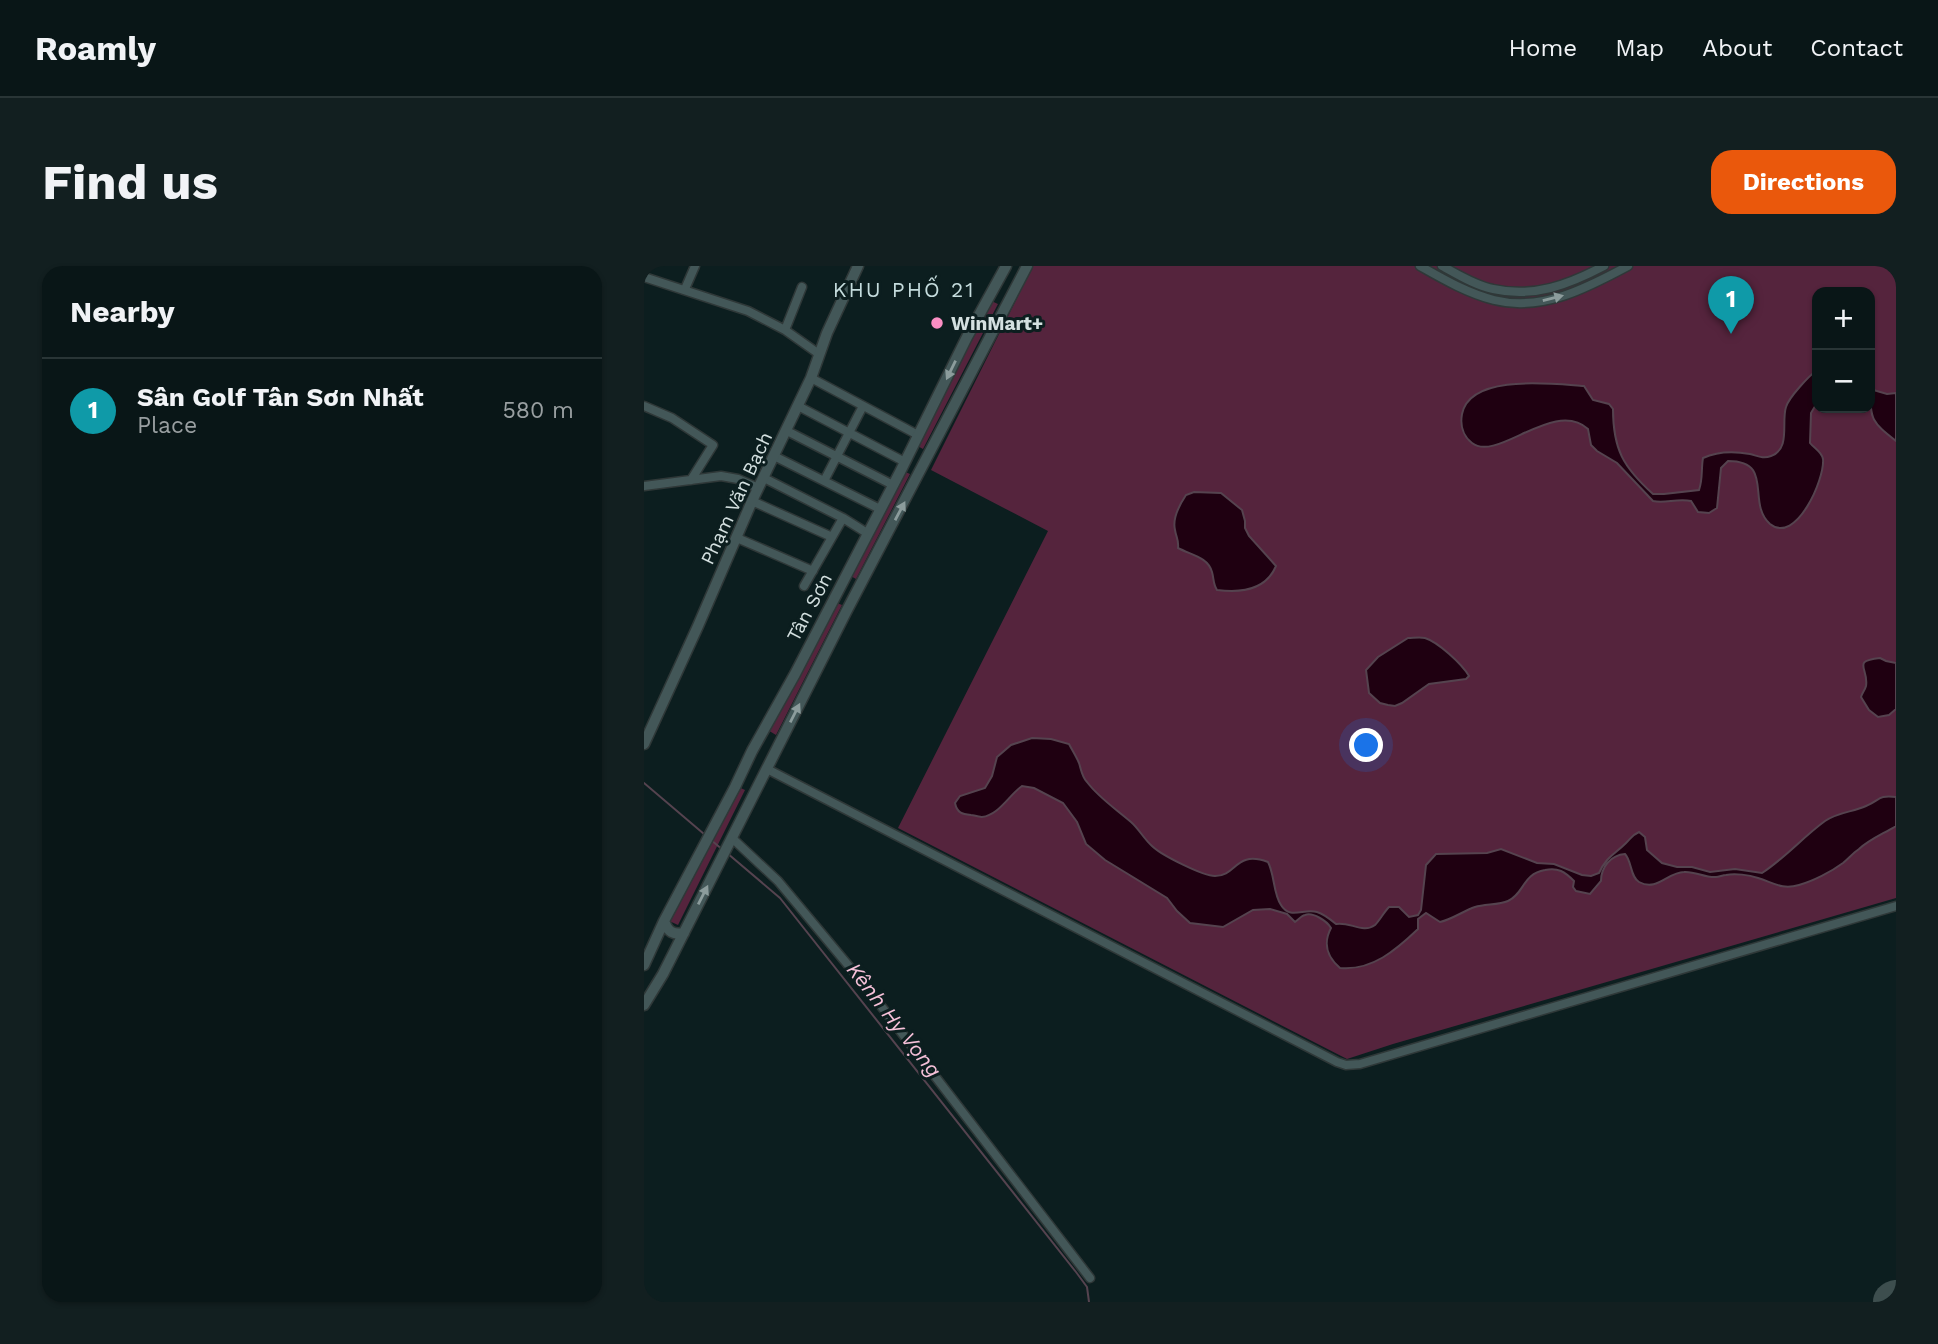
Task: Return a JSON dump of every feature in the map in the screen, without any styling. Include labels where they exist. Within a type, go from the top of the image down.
[{"type":"street","points":[[685,289],[695,266]]},
{"type":"street","name":"Phạm Văn Bạch","points":[[644,744],[752,501],[811,379],[827,333],[858,266]]},
{"type":"street","name":"Tân Sơn","points":[[644,965],[752,751],[1006,266]]},
{"type":"street","name":"Tân Sơn","points":[[684,933],[846,612],[1027,266]]},
{"type":"street","points":[[1420,266],[1482,296],[1506,302],[1531,303],[1574,292],[1608,269]]},
{"type":"street","points":[[1442,266],[1490,289],[1527,293],[1552,289],[1584,276],[1628,266]]},
{"type":"street","points":[[1446,280],[1451,271]]},
{"type":"street","points":[[644,277],[748,311],[785,330],[820,354]]},
{"type":"street","points":[[1000,279],[1003,287],[1016,286]]},
{"type":"street","points":[[785,330],[802,287]]},
{"type":"street","points":[[1506,302],[1508,291]]},
{"type":"street","points":[[987,300],[1000,297],[1004,308]]},
{"type":"street","points":[[811,379],[918,435]]},
{"type":"street","points":[[798,406],[849,432],[906,469],[911,469],[915,472],[916,479]]},
{"type":"street","points":[[824,481],[863,406]]},
{"type":"street","points":[[644,407],[672,418],[713,445],[691,480]]},
{"type":"street","points":[[787,431],[893,485]]},
{"type":"street","points":[[912,449],[917,460],[928,458]]},
{"type":"street","points":[[774,456],[880,509]]},
{"type":"street","points":[[644,486],[721,476],[738,479],[758,488]]},
{"type":"street","points":[[764,478],[867,533]]},
{"type":"street","points":[[752,501],[832,537]]},
{"type":"street","points":[[804,586],[843,518]]},
{"type":"street","points":[[737,538],[813,571]]},
{"type":"street","points":[[845,577],[848,586],[856,589],[860,586]]},
{"type":"street","points":[[833,600],[845,598],[848,605],[846,612]]},
{"type":"street","points":[[759,740],[770,738],[774,741],[776,752]]},
{"type":"street","points":[[767,769],[1346,1065],[1360,1064],[1896,906]]},
{"type":"street","points":[[741,774],[744,786],[750,788],[760,782]]},
{"type":"street","points":[[732,839],[778,881],[868,989],[1090,1278]]},
{"type":"street","points":[[664,921],[671,933],[684,933]]},
{"type":"street","points":[[644,1005],[684,933]]},
{"type":"street","points":[[654,943],[666,943],[673,953]]},
{"type":"shaded area","points":[[1033,266],[1896,266],[1896,898],[1347,1059],[898,828],[1048,531],[931,470]]},
{"type":"shaded area","points":[[987,299],[998,304],[923,449],[914,444]]},
{"type":"shaded area","points":[[1812,375],[1810,443],[1820,452],[1823,459],[1822,468],[1807,507],[1790,526],[1780,528],[1770,524],[1763,515],[1756,475],[1742,463],[1728,461],[1721,468],[1717,508],[1709,513],[1698,512],[1691,501],[1653,501],[1617,463],[1591,445],[1588,429],[1574,422],[1559,421],[1543,425],[1496,445],[1483,447],[1469,440],[1462,426],[1462,414],[1468,401],[1480,392],[1514,384],[1584,386],[1593,400],[1609,404],[1613,409],[1615,435],[1622,456],[1634,475],[1653,494],[1699,490],[1703,458],[1726,452],[1765,457],[1781,448],[1786,407]]},
{"type":"shaded area","points":[[1875,390],[1896,393],[1896,441],[1877,424],[1872,414],[1875,413]]},
{"type":"shaded area","points":[[901,470],[910,474],[856,579],[847,574]]},
{"type":"shaded area","points":[[1194,492],[1221,493],[1242,510],[1249,536],[1276,566],[1266,580],[1243,590],[1217,590],[1207,563],[1178,548],[1174,525],[1176,516],[1186,495]]},
{"type":"shaded area","points":[[832,601],[842,605],[776,735],[766,729]]},
{"type":"shaded area","points":[[1408,638],[1425,638],[1436,644],[1469,676],[1466,679],[1429,684],[1395,706],[1380,703],[1369,693],[1366,670],[1378,657]]},
{"type":"shaded area","points":[[1880,658],[1896,663],[1896,709],[1889,715],[1878,717],[1869,710],[1861,697],[1866,686],[1864,663]]},
{"type":"shaded area","points":[[1032,738],[1069,744],[1084,778],[1092,788],[1134,825],[1152,846],[1164,854],[1192,869],[1215,876],[1228,872],[1249,859],[1268,862],[1281,905],[1289,912],[1317,912],[1336,924],[1361,928],[1375,925],[1389,907],[1399,907],[1409,917],[1418,915],[1421,910],[1426,865],[1436,854],[1487,853],[1501,849],[1537,863],[1554,864],[1591,876],[1599,873],[1607,860],[1639,832],[1645,837],[1647,850],[1662,863],[1710,872],[1735,869],[1762,873],[1825,821],[1882,797],[1896,797],[1896,826],[1868,842],[1833,870],[1810,881],[1788,887],[1746,875],[1712,877],[1688,872],[1678,873],[1651,885],[1645,884],[1636,880],[1625,854],[1608,863],[1601,881],[1590,894],[1576,891],[1573,887],[1574,881],[1561,871],[1545,870],[1532,875],[1514,898],[1508,901],[1475,907],[1440,922],[1426,913],[1418,919],[1418,929],[1383,958],[1363,966],[1340,968],[1328,949],[1327,939],[1331,928],[1316,916],[1308,914],[1295,922],[1287,914],[1270,909],[1253,910],[1223,927],[1190,923],[1167,898],[1105,860],[1086,844],[1077,822],[1063,803],[1034,788],[1022,786],[999,809],[988,815],[981,817],[959,811],[955,803],[960,796],[985,788],[992,776],[997,757],[1011,745]]},
{"type":"shaded area","points":[[736,786],[745,790],[678,925],[667,920]]},
{"type":"waterway","name":"Kênh Hy Vọng","points":[[644,783],[704,834]]},
{"type":"waterway","name":"Kênh Hy Vọng","points":[[711,840],[723,850]]},
{"type":"waterway","name":"Kênh Hy Vọng","points":[[727,853],[780,898],[1076,1272],[1087,1287],[1089,1302]]},
{"type":"place","name":"WinMart+","points":[[937,323]]},
{"type":"place","name":"Sân Golf Tân Sơn Nhất","points":[[1731,334]]},
{"type":"district","name":"KHU PHỐ 21","points":[[904,290]]}]
